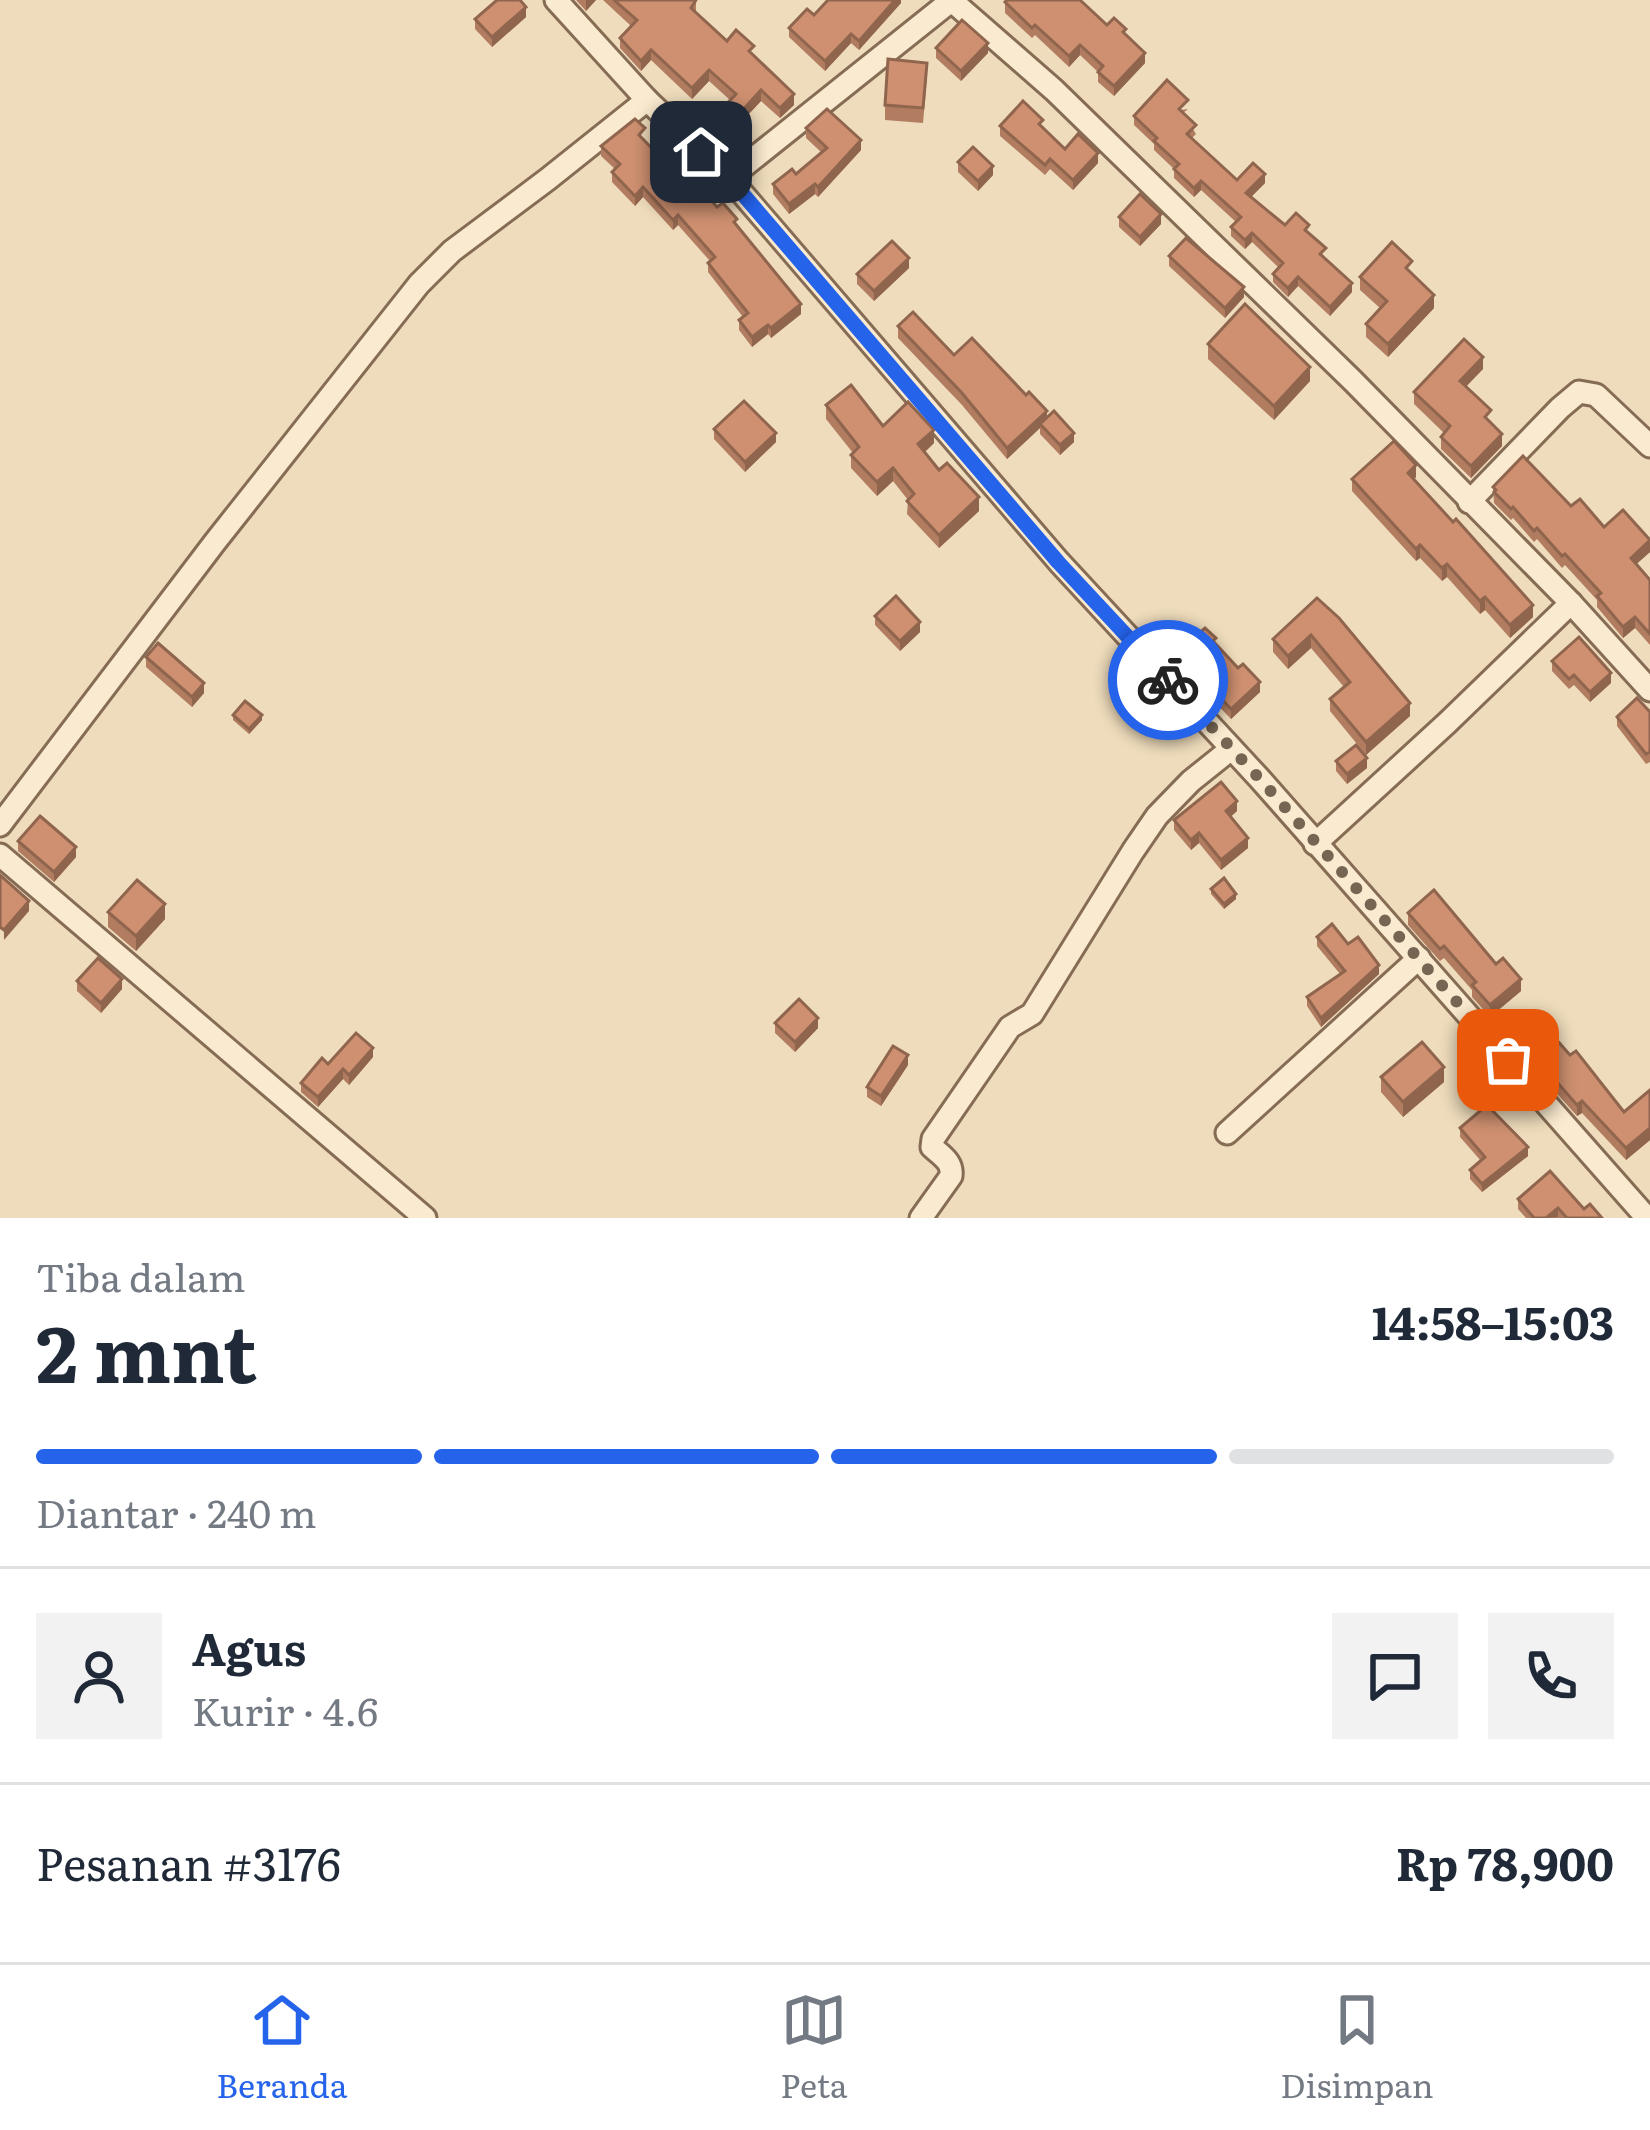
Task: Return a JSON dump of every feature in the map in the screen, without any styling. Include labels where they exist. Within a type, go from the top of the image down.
[{"type":"street","points":[[556,0],[647,100],[729,178],[1058,562],[1231,748],[1647,1218]]},
{"type":"street","points":[[729,178],[952,0],[1054,90],[1231,260],[1571,603],[1650,690]]},
{"type":"street","points":[[0,825],[418,284],[452,250],[647,100]]},
{"type":"street","points":[[1469,502],[1579,392],[1596,394],[1650,446]]},
{"type":"street","points":[[1315,844],[1571,603]]},
{"type":"street","points":[[921,1218],[951,1176],[949,1162],[932,1147],[933,1139],[1010,1027],[1031,1014],[1157,816],[1231,748]]},
{"type":"street","points":[[0,855],[425,1218]]},
{"type":"street","points":[[1227,1132],[1419,958]]},
{"type":"building","points":[[497,0],[520,0],[526,7],[492,37],[475,19]]},
{"type":"building","points":[[614,0],[696,0],[691,8],[727,41],[736,30],[754,46],[749,51],[794,94],[780,108],[761,90],[729,125],[717,114],[736,94],[709,70],[692,88],[651,50],[641,61],[620,38],[637,20]]},
{"type":"building","points":[[828,0],[895,0],[859,41],[851,34],[825,61],[789,28],[807,9],[814,15]]},
{"type":"building","points":[[1007,0],[1080,0],[1107,25],[1114,18],[1145,53],[1114,86],[1098,72],[1103,66],[1080,45],[1069,56],[1035,25],[1032,28]]},
{"type":"building","points":[[962,20],[988,43],[961,71],[936,48]]},
{"type":"building","points":[[888,59],[927,63],[923,108],[885,105]]},
{"type":"building","points":[[1167,80],[1188,100],[1179,109],[1196,125],[1187,134],[1237,180],[1253,163],[1265,174],[1246,193],[1285,225],[1296,213],[1309,225],[1305,230],[1326,248],[1320,254],[1352,283],[1330,307],[1298,277],[1288,288],[1273,274],[1283,263],[1252,233],[1245,240],[1231,227],[1241,217],[1201,181],[1194,188],[1174,169],[1179,164],[1134,116]]},
{"type":"building","points":[[1023,101],[1065,149],[1078,134],[1098,153],[1073,180],[1050,159],[1045,165],[1000,126]]},
{"type":"building","points":[[827,109],[861,140],[818,187],[815,184],[789,204],[773,184],[792,169],[796,174],[827,148],[806,128]]},
{"type":"building","points":[[635,119],[645,128],[639,135],[677,174],[683,169],[717,207],[723,203],[801,304],[771,328],[768,325],[752,337],[739,320],[748,313],[708,263],[715,257],[678,215],[673,220],[643,187],[635,196],[612,172],[620,164],[601,146]]},
{"type":"building","points":[[973,147],[993,166],[978,181],[958,162]]},
{"type":"building","points":[[1140,194],[1161,214],[1140,237],[1119,217]]},
{"type":"building","points":[[1186,238],[1244,287],[1225,308],[1169,256]]},
{"type":"building","points":[[892,241],[909,258],[874,291],[857,274]]},
{"type":"building","points":[[1392,242],[1412,261],[1406,268],[1434,295],[1388,344],[1366,324],[1387,301],[1360,277]]},
{"type":"building","points":[[1245,304],[1310,367],[1274,406],[1208,344]]},
{"type":"building","points":[[913,312],[954,355],[972,338],[1047,411],[1007,448],[898,326]]},
{"type":"building","points":[[1464,339],[1483,357],[1460,381],[1491,410],[1485,417],[1502,434],[1471,466],[1441,437],[1450,426],[1414,392]]},
{"type":"building","points":[[851,385],[883,426],[908,402],[934,430],[918,444],[939,470],[947,463],[979,497],[939,535],[907,501],[914,494],[893,468],[877,482],[851,455],[859,447],[826,405]]},
{"type":"building","points":[[744,401],[776,433],[745,462],[714,429]]},
{"type":"building","points":[[1054,411],[1074,433],[1060,445],[1040,424]]},
{"type":"building","points":[[1394,441],[1416,465],[1408,473],[1533,605],[1510,625],[1485,597],[1480,601],[1447,564],[1442,568],[1420,545],[1416,549],[1352,479]]},
{"type":"building","points":[[1523,456],[1571,506],[1580,499],[1604,527],[1623,510],[1650,540],[1631,558],[1650,580],[1650,634],[1635,617],[1623,627],[1597,596],[1601,593],[1565,554],[1494,492],[1493,487]]},
{"type":"building","points":[[896,596],[920,622],[900,641],[875,616]]},
{"type":"building","points":[[1317,598],[1410,703],[1366,742],[1330,699],[1350,682],[1311,635],[1288,656],[1273,639]]},
{"type":"building","points":[[1205,628],[1238,668],[1243,664],[1260,682],[1231,709],[1210,687],[1207,690],[1180,651]]},
{"type":"building","points":[[1579,637],[1611,673],[1590,692],[1552,661]]},
{"type":"building","points":[[158,643],[204,683],[192,697],[146,657]]},
{"type":"building","points":[[1637,698],[1650,712],[1650,752],[1646,754],[1617,717]]},
{"type":"building","points":[[245,701],[262,715],[249,729],[233,715]]},
{"type":"building","points":[[1356,745],[1367,758],[1347,774],[1336,761]]},
{"type":"building","points":[[1221,782],[1237,801],[1226,811],[1248,838],[1221,860],[1199,833],[1191,840],[1174,820]]},
{"type":"building","points":[[40,816],[76,847],[54,872],[18,841]]},
{"type":"building","points":[[0,875],[29,901],[4,930],[0,927]]},
{"type":"building","points":[[1224,878],[1236,894],[1224,904],[1211,889]]},
{"type":"building","points":[[137,880],[165,904],[136,936],[108,912]]},
{"type":"building","points":[[1434,890],[1496,964],[1503,958],[1521,979],[1490,1005],[1444,946],[1440,949],[1408,913]]},
{"type":"building","points":[[1332,924],[1348,944],[1358,937],[1379,965],[1321,1018],[1307,997],[1345,971],[1317,937]]},
{"type":"building","points":[[98,958],[122,979],[101,1003],[77,981]]},
{"type":"building","points":[[799,999],[818,1018],[795,1042],[775,1023]]},
{"type":"building","points":[[356,1033],[373,1048],[349,1075],[343,1069],[318,1097],[301,1083],[322,1058],[328,1064]]},
{"type":"building","points":[[1555,1038],[1570,1055],[1576,1051],[1624,1112],[1650,1090],[1650,1128],[1626,1148],[1582,1101],[1577,1105],[1534,1056]]},
{"type":"building","points":[[1422,1042],[1444,1067],[1403,1102],[1381,1077]]},
{"type":"building","points":[[893,1046],[908,1055],[881,1096],[867,1087]]},
{"type":"building","points":[[1487,1105],[1528,1147],[1482,1184],[1470,1170],[1485,1157],[1460,1128]]},
{"type":"building","points":[[1550,1171],[1584,1209],[1590,1204],[1602,1218],[1567,1218],[1558,1208],[1546,1218],[1534,1218],[1518,1199]]},
{"type":"way so far","points":[[1168,680],[1508,1060]]},
{"type":"route","points":[[701,152],[729,178],[1058,562],[1168,680]]}]
